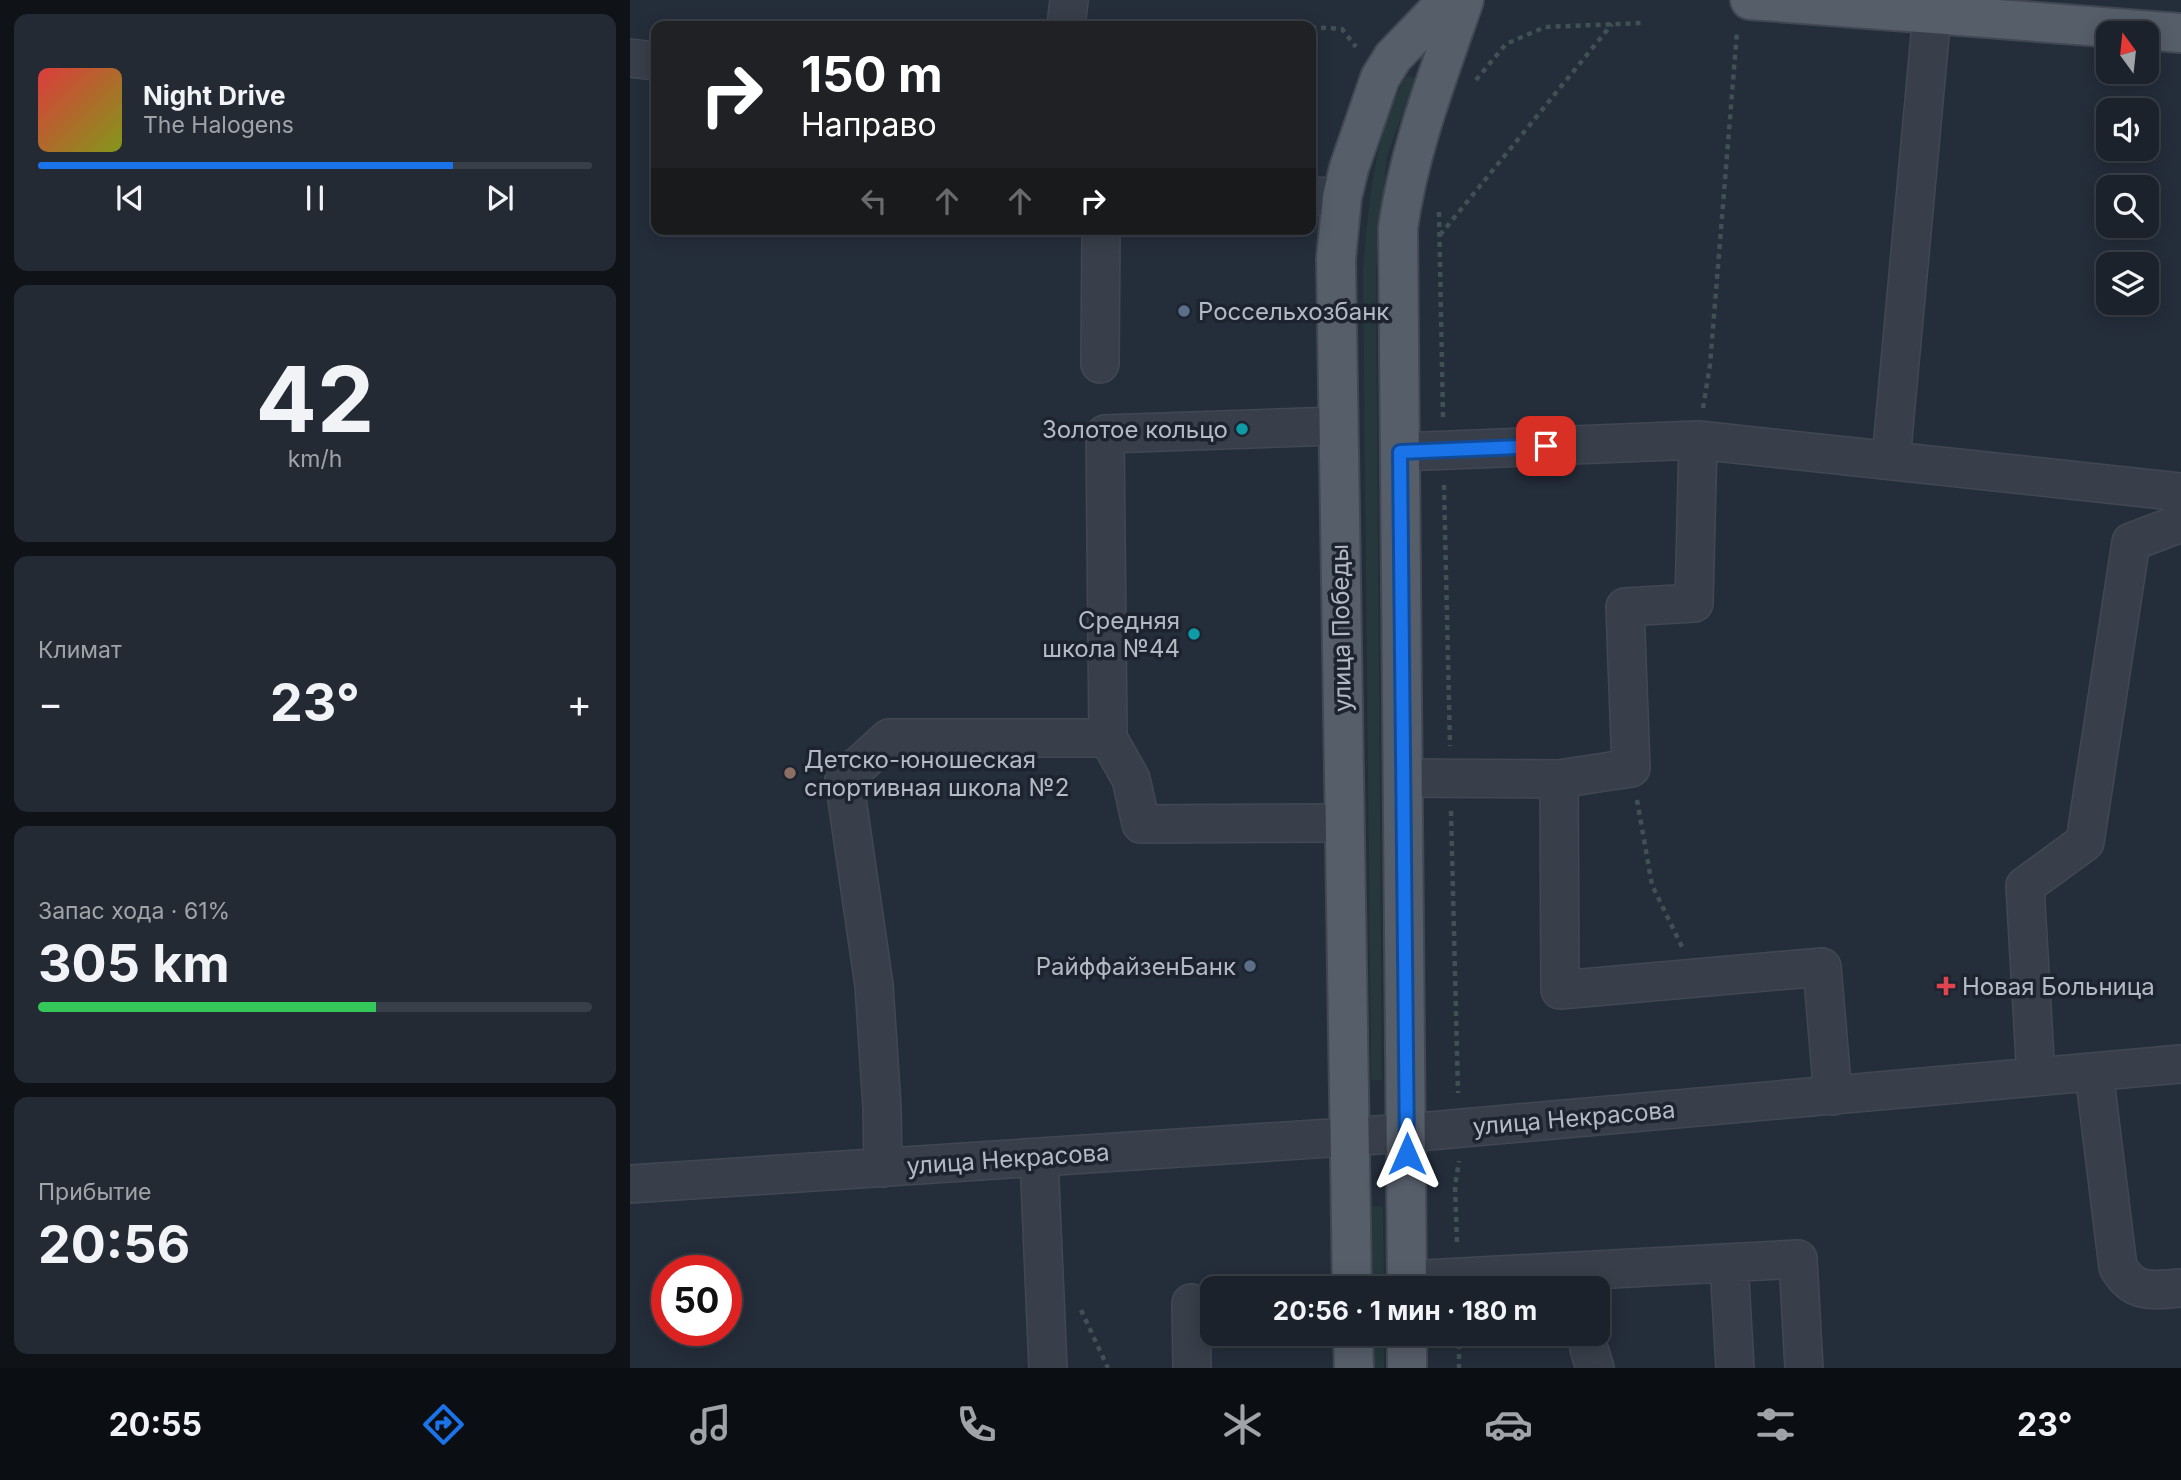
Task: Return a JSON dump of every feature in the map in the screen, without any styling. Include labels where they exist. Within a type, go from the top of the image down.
[{"type":"main road","name":"улица Победы","points":[[1352,1276],[1336,259],[1326,196],[1359,134],[1380,78],[1393,57],[1448,0]]},
{"type":"main road","points":[[1407,1276],[1398,228],[1416,137],[1464,0]]},
{"type":"main road","points":[[1744,16],[1932,14],[2181,33]]},
{"type":"main road","points":[[1353,1346],[1354,1368]]},
{"type":"main road","points":[[1406,1368],[1407,1346]]},
{"type":"street","points":[[1067,21],[1069,0]]},
{"type":"street","points":[[1891,460],[1932,14]]},
{"type":"street","points":[[630,58],[651,60]]},
{"type":"street","points":[[1100,364],[1101,235]]},
{"type":"street","points":[[1338,426],[1105,434],[1108,738],[1131,779],[1141,824],[1343,823]]},
{"type":"street","points":[[1400,452],[1698,440],[2181,492]]},
{"type":"street","points":[[1403,778],[1559,779],[1631,768],[1625,607],[1695,603],[1698,440]]},
{"type":"street","points":[[2036,1077],[2025,886],[2084,842],[2131,542],[2181,523]]},
{"type":"street","points":[[883,1168],[874,985],[845,779],[889,738],[1108,738]]},
{"type":"street","points":[[1559,779],[1560,990],[1822,967],[1833,1096]]},
{"type":"street","name":"улица Некрасова","points":[[630,1184],[1407,1133],[2181,1064]]},
{"type":"street","points":[[2094,1072],[2118,1267],[2125,1281],[2140,1289],[2181,1288]]},
{"type":"street","points":[[1039,1158],[1048,1368]]},
{"type":"street","points":[[1495,1276],[1798,1259],[1804,1368]]},
{"type":"street","points":[[1729,1263],[1735,1368]]},
{"type":"street","points":[[1191,1303],[1192,1368]]},
{"type":"path","points":[[1698,440],[1710,365],[1744,16]]},
{"type":"path","points":[[1473,87],[1476,79],[1506,44],[1545,27],[1642,23]]},
{"type":"path","points":[[1439,236],[1612,24]]},
{"type":"path","points":[[1316,27],[1342,29],[1356,47]]},
{"type":"path","points":[[1438,201],[1458,1093]]},
{"type":"path","points":[[1631,768],[1652,885],[1698,978]]},
{"type":"path","points":[[1459,1160],[1455,1186],[1459,1276]]},
{"type":"path","points":[[1080,1308],[1108,1368]]},
{"type":"path","points":[[1459,1346],[1459,1368]]},
{"type":"shaded area","points":[[1406,76],[1419,79],[1408,99],[1387,156],[1376,271],[1382,1080],[1371,1080],[1363,271],[1379,147],[1395,99]]},
{"type":"shaded area","points":[[1372,1206],[1383,1207],[1384,1276],[1373,1276]]},
{"type":"shaded area","points":[[1373,1346],[1384,1346],[1384,1368],[1373,1368]]},
{"type":"place","name":"Россельхозбанк","points":[[1184,311]]},
{"type":"place","name":"Золотое кольцо","points":[[1242,429]]},
{"type":"place","name":"Средняя школа №44","points":[[1194,634]]},
{"type":"place","name":"Детско-юношеская спортивная школа №2","points":[[790,773]]},
{"type":"place","name":"РайффайзенБанк","points":[[1250,966]]},
{"type":"place","name":"Новая Больница","points":[[1946,986]]},
{"type":"route","points":[[1407,1154],[1400,452],[1546,446]]}]
